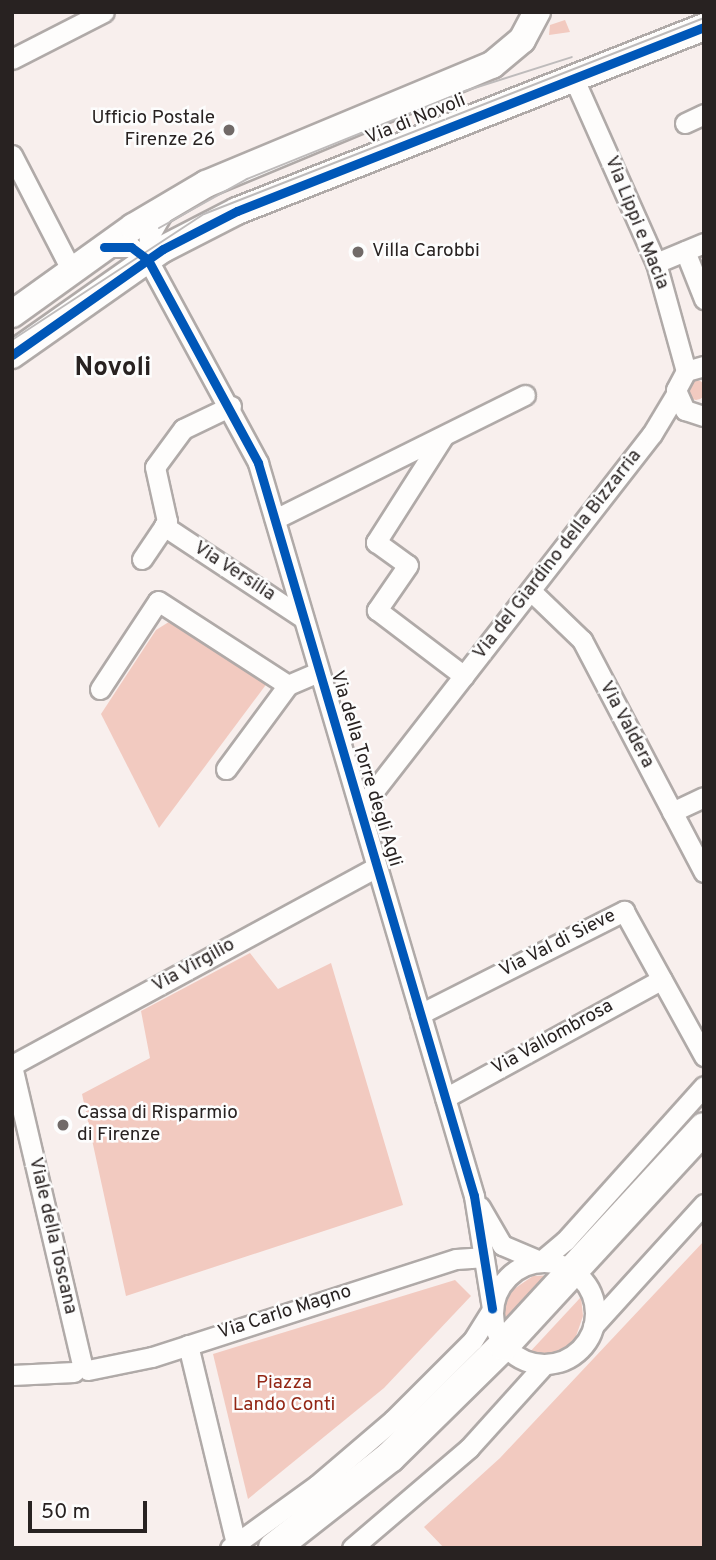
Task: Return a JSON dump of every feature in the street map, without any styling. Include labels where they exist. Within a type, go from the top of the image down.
[{"type":"main road","points":[[303,1548],[405,1467],[578,1275],[704,1128]]},
{"type":"main road","points":[[578,1275],[704,1153]]},
{"type":"main road","points":[[274,1548],[390,1457],[510,1350]]},
{"type":"street","points":[[12,59],[104,12]]},
{"type":"street","name":"Via di Novoli","points":[[12,314],[104,247],[166,207],[234,170],[483,69],[513,49],[537,12]]},
{"type":"street","name":"Via di Novoli","points":[[12,355],[148,260],[237,211],[704,27]]},
{"type":"street","name":"Via Lippi e Macia","points":[[574,79],[656,263],[695,369],[677,382],[677,394]]},
{"type":"street","points":[[685,123],[704,114]]},
{"type":"street","points":[[12,155],[72,271]]},
{"type":"street","points":[[148,260],[151,229],[166,207]]},
{"type":"street","points":[[656,263],[704,243]]},
{"type":"street","points":[[104,247],[131,247],[148,260]]},
{"type":"street","name":"Via Lippi e Macia","points":[[685,251],[704,299]]},
{"type":"street","name":"Via della Torre degli Agli","points":[[148,260],[254,451],[317,672],[474,1196],[492,1310],[510,1350]]},
{"type":"street","points":[[677,394],[698,416]]},
{"type":"street","name":"Via del Giardino della Bizzarria","points":[[360,809],[652,435],[677,394]]},
{"type":"street","points":[[275,519],[525,395]]},
{"type":"street","points":[[142,559],[167,521],[155,467],[183,429],[231,406]]},
{"type":"street","name":"Via del Giardino della Bizzarria","points":[[652,435],[698,416]]},
{"type":"street","name":"Via del Giardino della Bizzarria","points":[[443,437],[376,542],[408,565],[377,610],[464,676]]},
{"type":"street","name":"Via Versilia","points":[[164,526],[303,618]]},
{"type":"street","name":"Via Valdera","points":[[531,591],[576,632],[704,872]]},
{"type":"street","points":[[100,689],[158,601],[288,685]]},
{"type":"street","points":[[226,769],[288,685],[317,672]]},
{"type":"street","points":[[672,812],[704,797]]},
{"type":"street","name":"Via Virgilio","points":[[12,1065],[376,867]]},
{"type":"street","name":"Via Val di Sieve","points":[[420,1014],[624,911],[704,1056]]},
{"type":"street","name":"Via Vallombrosa","points":[[445,1098],[662,979]]},
{"type":"street","name":"Viale della Toscana","points":[[12,1065],[80,1368]]},
{"type":"street","points":[[188,1345],[233,1546],[317,1485],[393,1420],[473,1340],[492,1310],[507,1276],[541,1261],[565,1241],[704,1086]]},
{"type":"street","name":"Viale della Toscana","points":[[12,1101],[80,1368]]},
{"type":"street","name":"Via della Torre degli Agli","points":[[474,1196],[502,1245],[578,1275]]},
{"type":"street","points":[[352,1548],[469,1448],[545,1364],[577,1351],[593,1326],[704,1204]]},
{"type":"street","name":"Via Carlo Magno","points":[[12,1375],[80,1368],[188,1345],[456,1259],[482,1257]]},
{"type":"street","points":[[578,1275],[593,1298],[593,1326]]},
{"type":"street","points":[[510,1350],[545,1364]]},
{"type":"green space","points":[[565,20],[570,32],[549,35],[550,25]]},
{"type":"green space","points":[[692,380],[700,380],[706,390],[700,400],[692,400],[686,394],[686,386]]},
{"type":"green space","points":[[172,620],[268,682],[159,828],[101,714],[156,630]]},
{"type":"green space","points":[[250,953],[278,989],[331,963],[403,1205],[126,1296],[82,1094],[150,1058],[141,1011]]},
{"type":"green space","points":[[704,1241],[704,1548],[444,1548],[424,1527],[500,1458]]},
{"type":"green space","points":[[558,1275],[506,1330],[503,1311],[511,1291],[533,1276]]},
{"type":"green space","name":"Piazza Lando Conti","points":[[455,1280],[471,1296],[384,1388],[248,1499],[213,1354]]},
{"type":"green space","points":[[581,1297],[583,1316],[574,1342],[553,1355],[528,1354]]},
{"type":"tram line","points":[[12,340],[204,214],[704,18]]},
{"type":"tram line","points":[[159,228],[247,179],[465,91],[572,57]]},
{"type":"cycle path","points":[[12,355],[163,249],[237,211],[704,27]]},
{"type":"cycle path","points":[[104,247],[131,247],[148,260],[258,463],[474,1196],[492,1309]]},
{"type":"place","name":"Ufficio Postale Firenze 26","points":[[229,130]]},
{"type":"place","name":"Villa Carobbi","points":[[358,252]]},
{"type":"place","name":"Cassa di Risparmio di Firenze","points":[[63,1125]]},
{"type":"district","name":"Novoli","points":[[113,369]]}]
